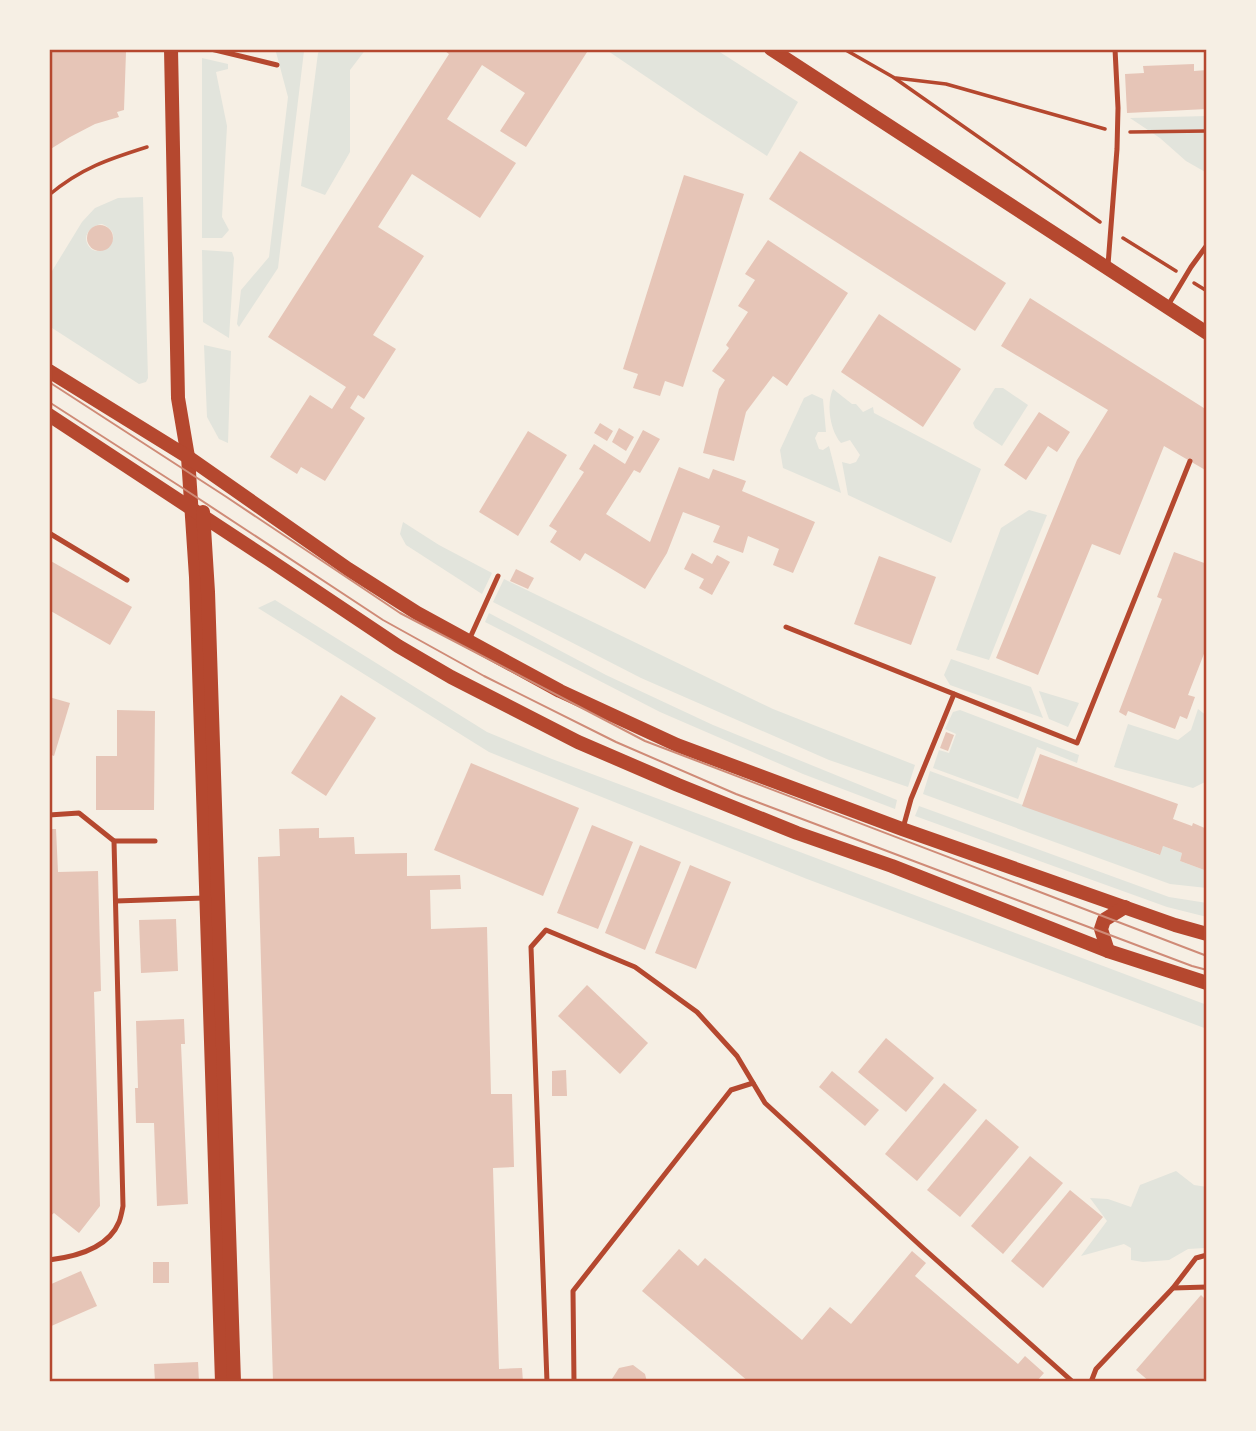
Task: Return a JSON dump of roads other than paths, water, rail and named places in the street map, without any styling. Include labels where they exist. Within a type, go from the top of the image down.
[{"type":"main road","points":[[171,49],[178,398],[188,457],[192,509],[234,1382]]},
{"type":"main road","points":[[771,49],[1207,333]]},
{"type":"main road","points":[[49,371],[188,457],[348,569],[417,613],[560,691],[677,745],[902,829],[1207,934]]},
{"type":"main road","points":[[49,415],[398,646],[451,677],[579,742],[797,833],[892,866],[1108,951],[1207,984]]},
{"type":"main road","points":[[188,457],[205,517],[222,1382]]},
{"type":"main road","points":[[1108,951],[1101,929],[1104,920],[1125,907]]},
{"type":"lane","points":[[211,49],[277,65]]},
{"type":"lane","points":[[1107,268],[1118,132],[1115,49]]},
{"type":"lane","points":[[1166,307],[1207,245]]},
{"type":"lane","points":[[786,627],[1077,743],[1190,461]]},
{"type":"lane","points":[[49,533],[127,580]]},
{"type":"lane","points":[[468,640],[498,576]]},
{"type":"lane","points":[[902,829],[911,799],[954,694]]},
{"type":"lane","points":[[49,815],[79,813],[114,841],[155,841]]},
{"type":"lane","points":[[49,1260],[68,1258],[89,1251],[106,1240],[118,1224],[123,1206],[114,841]]},
{"type":"lane","points":[[116,901],[212,898]]},
{"type":"lane","points":[[547,1382],[531,947],[546,930],[635,967],[697,1012],[737,1056],[765,1103],[1073,1382]]},
{"type":"lane","points":[[574,1382],[573,1291],[731,1090],[753,1083]]},
{"type":"lane","points":[[1091,1382],[1096,1369],[1173,1288],[1196,1258],[1207,1255]]},
{"type":"lane","points":[[1173,1288],[1207,1287]]},
{"type":"tram line","points":[[49,382],[400,613],[645,741],[1207,956]]},
{"type":"tram line","points":[[49,402],[383,620],[484,676],[616,742],[736,794],[1207,970]]}]
